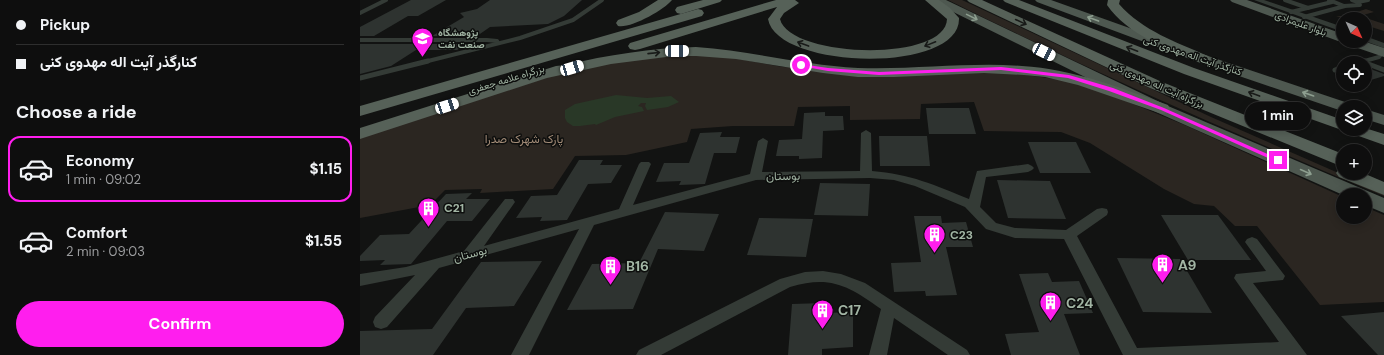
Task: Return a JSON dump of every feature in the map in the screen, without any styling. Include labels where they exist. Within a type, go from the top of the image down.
[{"type":"highway","points":[[590,34],[643,15],[666,0]]},
{"type":"highway","name":"بزرگراه علامه جعفری","points":[[360,123],[767,0]]},
{"type":"highway","points":[[360,134],[788,0]]},
{"type":"highway","points":[[799,0],[782,8],[775,16],[774,20],[776,27],[784,35],[799,43],[826,51],[870,54],[913,49],[943,38],[953,26],[953,18],[946,10],[931,0]]},
{"type":"highway","name":"بزرگراه آیت اله مهدوی کنی","points":[[973,0],[1156,85],[1336,158]]},
{"type":"highway","name":"بزرگراه آیت اله مهدوی کنی","points":[[1008,0],[1189,71],[1336,124]]},
{"type":"highway","points":[[1114,0],[1113,5],[1121,16],[1133,25],[1203,59]]},
{"type":"highway","points":[[360,101],[590,34],[722,2]]},
{"type":"highway","name":"بزرگراه علامه جعفری","points":[[360,111],[722,2]]},
{"type":"highway","points":[[548,74],[585,64],[639,54],[677,51],[717,52],[828,70],[856,72],[879,73],[1001,69],[1048,73],[1089,82],[1162,109]]},
{"type":"highway","points":[[1156,85],[1286,147],[1336,169]]},
{"type":"highway","points":[[1372,136],[1384,140]]},
{"type":"highway","points":[[1372,173],[1384,178]]},
{"type":"highway","points":[[1363,180],[1384,189]]},
{"type":"main road","points":[[937,0],[1162,109],[1343,188]]},
{"type":"main road","name":"کنارگذر آیت اله مهدوی کنی","points":[[1041,0],[1203,59],[1336,104]]},
{"type":"main road","name":"بلوار علیمرادی","points":[[1236,0],[1336,36]]},
{"type":"main road","name":"بلوار علیمرادی","points":[[1250,0],[1336,29]]},
{"type":"main road","points":[[1372,43],[1384,49]]},
{"type":"main road","points":[[1372,46],[1384,49]]},
{"type":"main road","points":[[1372,116],[1384,120]]},
{"type":"main road","points":[[1372,200],[1384,206]]},
{"type":"street","points":[[1257,0],[1336,28]]},
{"type":"street","points":[[866,134],[866,174]]},
{"type":"street","points":[[756,176],[763,140]]},
{"type":"street","points":[[624,212],[645,164]]},
{"type":"street","points":[[974,207],[981,174],[1028,168]]},
{"type":"street","name":"بوستان","points":[[360,280],[406,272],[756,176],[866,174],[895,176],[970,204],[991,226],[1015,233],[1069,235]]},
{"type":"street","points":[[469,255],[509,202]]},
{"type":"street","points":[[1102,212],[1069,235],[1132,355],[1296,352]]},
{"type":"street","points":[[520,355],[589,222]]},
{"type":"street","points":[[1252,242],[1278,276],[1241,278],[1296,352]]},
{"type":"street","points":[[381,322],[434,264]]},
{"type":"street","points":[[645,355],[785,284],[804,277],[824,276],[843,279],[860,287],[961,355]]},
{"type":"street","points":[[878,355],[889,307]]},
{"type":"lane","points":[[360,14],[386,0]]},
{"type":"lane","points":[[360,78],[520,38],[573,20],[602,0]]},
{"type":"lane","points":[[1285,0],[1322,12]]},
{"type":"lane","points":[[1352,0],[1358,2],[1368,0]]},
{"type":"lane","points":[[1291,12],[1330,1],[1346,6]]},
{"type":"lane","points":[[1304,16],[1346,6],[1358,6],[1360,5],[1358,2]]},
{"type":"lane","points":[[360,40],[487,40],[497,41],[498,43]]},
{"type":"lane","points":[[1372,59],[1379,57],[1384,49]]},
{"type":"lane","points":[[1372,66],[1384,70]]},
{"type":"green space","points":[[948,0],[962,0],[1211,117],[1336,172],[1336,176],[1164,102]]},
{"type":"green space","points":[[1366,9],[1374,12],[1372,13],[1357,12]]},
{"type":"green space","points":[[1372,20],[1384,24],[1384,31],[1372,27]]},
{"type":"green space","name":"پارک شهرک صدرا","points":[[711,54],[783,67],[938,74],[1005,72],[1082,83],[1187,126],[1336,194],[1336,224],[1372,224],[1372,210],[1384,215],[1384,302],[1320,305],[1257,226],[1235,226],[1214,206],[1194,204],[1164,189],[1090,143],[1061,132],[984,131],[974,102],[921,104],[920,119],[850,120],[850,106],[798,107],[794,126],[733,126],[691,129],[687,142],[626,155],[575,156],[553,189],[480,193],[482,189],[445,190],[430,205],[360,218],[360,137],[552,76],[634,57]]},
{"type":"green space","points":[[1346,180],[1354,180],[1384,193],[1384,196],[1372,191],[1372,188],[1365,188]]},
{"type":"shaded area","points":[[616,95],[647,98],[671,96],[679,102],[668,107],[647,110],[645,106],[646,103],[641,103],[638,106],[642,107],[644,111],[615,117],[596,125],[573,126],[567,122],[565,118],[565,110],[575,104]]},
{"type":"building","points":[[411,0],[446,0],[418,16],[408,16],[374,36],[360,36],[360,27]]},
{"type":"building","points":[[490,0],[582,0],[564,16],[548,24],[490,27],[477,36],[432,36],[464,17],[460,13],[477,9]]},
{"type":"building","points":[[360,44],[467,44],[457,50],[416,50],[391,66],[360,74]]},
{"type":"building","points":[[1372,70],[1384,74],[1384,76],[1372,80]]},
{"type":"building","points":[[926,108],[969,108],[976,134],[929,134]]},
{"type":"building","points":[[825,112],[825,116],[843,116],[844,130],[823,131],[822,158],[799,159],[799,156],[776,156],[779,140],[802,139],[804,113]]},
{"type":"building","points":[[722,132],[720,137],[740,137],[736,153],[714,153],[705,184],[679,185],[681,181],[656,182],[664,163],[689,163],[700,133]]},
{"type":"building","points":[[879,136],[927,136],[930,166],[880,166]]},
{"type":"building","points":[[1028,142],[1076,142],[1091,173],[1040,173]]},
{"type":"building","points":[[579,160],[603,160],[600,165],[622,165],[611,183],[588,184],[567,220],[540,221],[542,217],[516,218],[531,196],[557,195]]},
{"type":"building","points":[[997,180],[1050,181],[1066,219],[1008,218]]},
{"type":"building","points":[[820,183],[870,184],[868,216],[814,215]]},
{"type":"building","name":"C21","points":[[472,193],[466,199],[490,199],[472,221],[447,221],[411,264],[380,265],[385,260],[360,261],[360,256],[380,235],[409,234],[446,194]]},
{"type":"building","points":[[665,212],[719,214],[704,251],[658,249],[633,309],[567,310],[592,264],[639,263]]},
{"type":"building","points":[[1161,215],[1218,215],[1251,260],[1188,260]]},
{"type":"building","name":"C23","points":[[914,216],[941,216],[942,223],[966,222],[973,247],[946,247],[957,295],[926,296],[925,291],[894,292],[891,263],[921,262]]},
{"type":"building","points":[[759,218],[813,219],[806,257],[747,255]]},
{"type":"building","name":"A9","points":[[1117,258],[1180,259],[1212,313],[1143,312]]},
{"type":"building","points":[[542,261],[514,306],[466,308],[433,355],[360,355],[360,331],[432,329],[481,262]]},
{"type":"building","name":"C24","points":[[1048,273],[1052,282],[1079,281],[1093,313],[1064,314],[1080,355],[1011,355],[1005,334],[1039,332],[1019,274]]},
{"type":"building","name":"C17","points":[[824,303],[824,313],[853,312],[853,347],[822,349],[822,355],[788,355],[792,304]]},
{"type":"building","points":[[1384,312],[1384,355],[1378,355],[1341,316]]},
{"type":"place","name":"پژوهشگاه صنعت نفت","points":[[423,58]]},
{"type":"place","name":"C21","points":[[428,228]]},
{"type":"place","name":"C23","points":[[934,254]]},
{"type":"place","name":"A9","points":[[1163,284]]},
{"type":"place","name":"B16","points":[[611,286]]},
{"type":"place","name":"C24","points":[[1051,322]]},
{"type":"place","name":"C17","points":[[822,330]]},
{"type":"route","points":[[801,65],[828,70],[879,73],[1001,69],[1069,76],[1162,109],[1278,160]]}]
